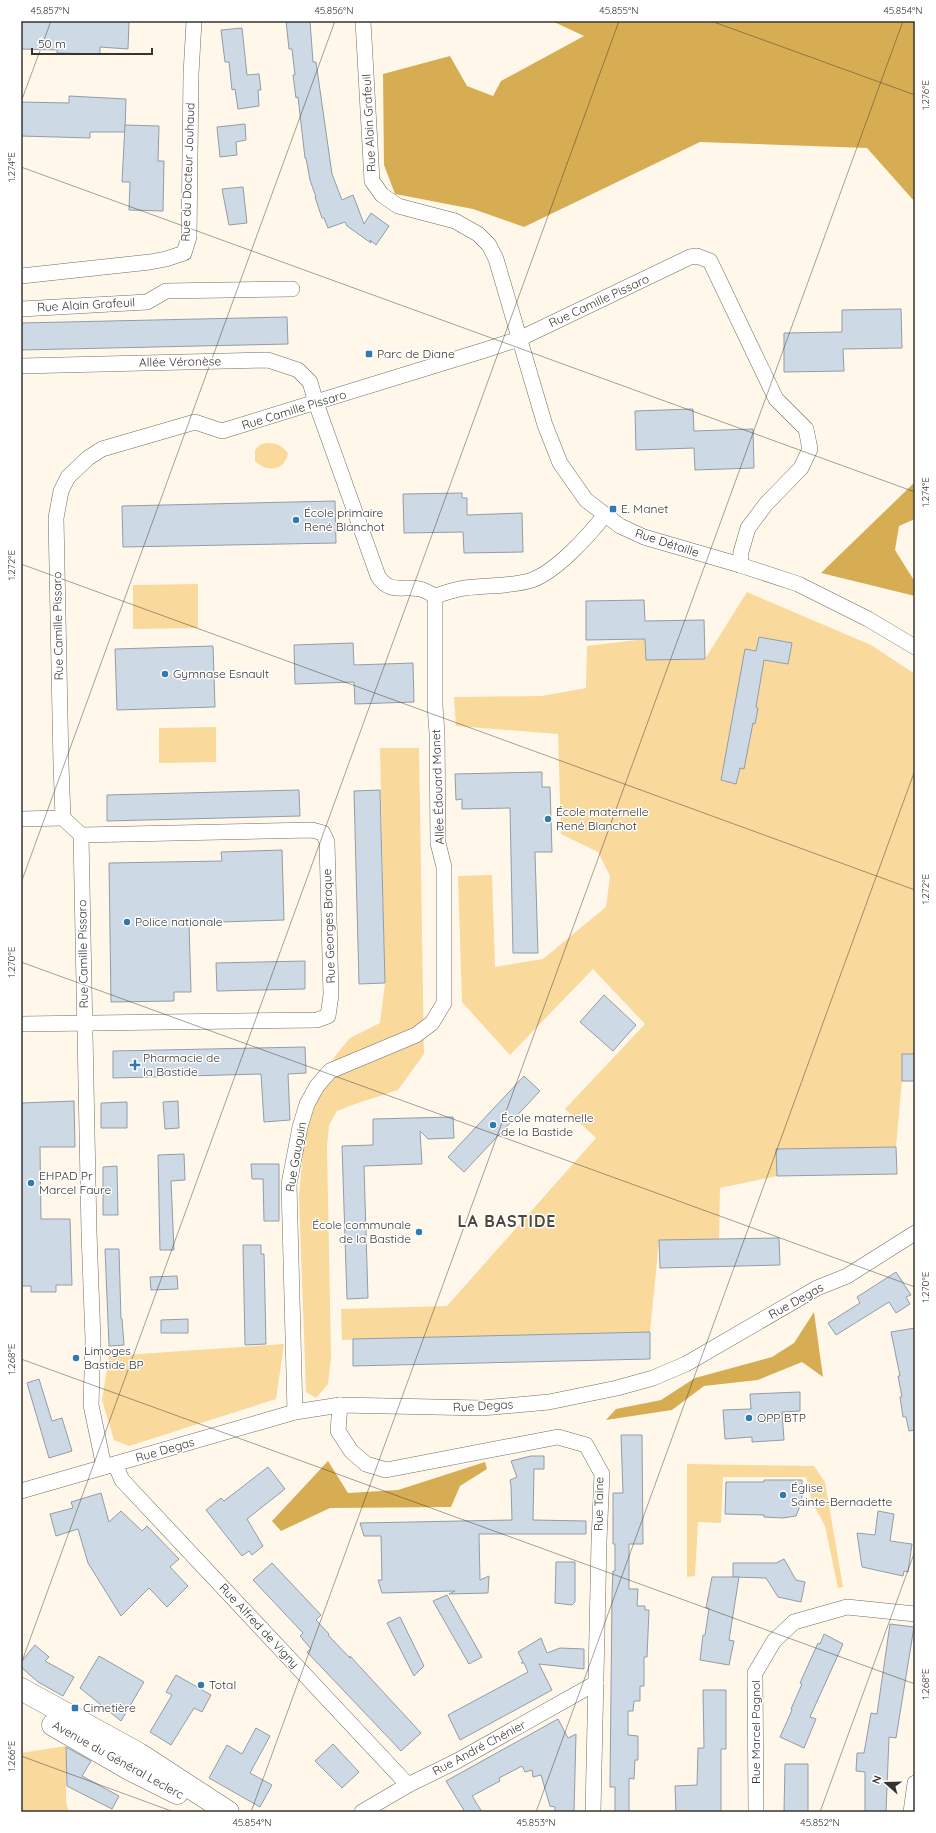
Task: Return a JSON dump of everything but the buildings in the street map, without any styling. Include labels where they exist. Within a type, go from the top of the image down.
[{"type":"main road","name":"Avenue du Général Leclerc","points":[[21,1689],[139,1754],[228,1812]]},
{"type":"main road","name":"Avenue du Général Leclerc","points":[[21,1706],[132,1770],[216,1812]]},
{"type":"street","name":"Rue du Docteur Jouhaud","points":[[21,276],[150,262],[184,253],[189,237],[191,74],[194,21]]},
{"type":"street","name":"Rue Alain Grafeuil","points":[[363,21],[372,181],[382,195],[398,206],[455,221],[478,234],[489,245],[496,260],[519,339]]},
{"type":"street","name":"Rue Camille Pissaro","points":[[63,818],[56,518],[61,491],[68,478],[76,468],[102,449],[195,422],[222,431],[519,339],[690,257],[697,256],[710,261],[776,399],[806,429],[810,449],[801,468],[766,504],[748,528],[741,552],[740,565]]},
{"type":"street","name":"Rue Alain Grafeuil","points":[[21,309],[147,302],[166,291],[292,289]]},
{"type":"street","name":"Rue Détaille","points":[[519,339],[545,425],[560,463],[586,500],[605,515],[620,526],[644,537],[740,565],[798,584],[868,619],[915,647]]},
{"type":"street","name":"Allée Véronèse","points":[[21,366],[268,360],[298,370],[310,382],[316,403]]},
{"type":"street","points":[[316,403],[380,579],[382,583],[392,588],[420,589],[435,596],[463,588],[516,584],[533,580],[555,567],[605,515]]},
{"type":"street","name":"Allée Édouard Manet","points":[[435,596],[435,706],[437,733],[438,843],[444,867],[444,1003]]},
{"type":"street","points":[[21,819],[63,818],[81,835]]},
{"type":"street","name":"Rue Georges Braque","points":[[81,835],[312,830],[323,833],[327,842],[331,995],[328,1016],[317,1020],[84,1023]]},
{"type":"street","name":"Rue Camille Pissaro","points":[[81,835],[84,1023],[93,1340],[91,1405],[110,1465]]},
{"type":"street","name":"Rue Gauguin","points":[[295,1412],[289,1184],[300,1127],[308,1104],[317,1086],[330,1071],[416,1035],[432,1023],[444,1003]]},
{"type":"street","points":[[21,1024],[84,1023]]},
{"type":"street","name":"Rue Degas","points":[[21,1491],[295,1412],[340,1405],[482,1408],[549,1402],[617,1388],[653,1378],[686,1364],[817,1288],[847,1276],[915,1233]]},
{"type":"street","name":"Rue Taine","points":[[340,1405],[338,1431],[351,1451],[366,1464],[386,1470],[558,1437],[586,1445],[602,1474],[593,1812]]},
{"type":"street","name":"Rue Alfred de Vigny","points":[[110,1465],[122,1480],[408,1785]]},
{"type":"street","name":"Rue Marcel Pagnol","points":[[756,1812],[755,1673],[774,1641],[794,1622],[847,1607],[915,1614]]},
{"type":"street","name":"Rue André Chénier","points":[[362,1812],[408,1785],[457,1761],[596,1683]]},
{"type":"street","points":[[911,1812],[915,1783]]},
{"type":"shaded area","points":[[552,21],[915,21],[915,202],[867,148],[700,142],[524,227],[473,209],[395,194],[384,165],[383,74],[450,56],[467,86],[493,96],[501,81],[584,36]]},
{"type":"shaded area","points":[[266,443],[278,445],[288,453],[283,464],[279,467],[265,467],[255,461],[255,450],[260,445]]},
{"type":"shaded area","points":[[915,482],[915,519],[899,526],[895,550],[915,582],[915,596],[821,573]]},
{"type":"shaded area","points":[[198,584],[198,628],[133,629],[133,585]]},
{"type":"shaded area","points":[[747,592],[871,645],[915,674],[915,1054],[902,1055],[902,1081],[896,1147],[777,1149],[777,1176],[720,1188],[719,1239],[659,1241],[650,1332],[342,1340],[341,1309],[447,1306],[596,1138],[565,1109],[645,1024],[593,969],[510,1055],[462,1002],[458,876],[492,875],[495,967],[543,959],[606,907],[610,876],[598,852],[561,834],[558,734],[456,726],[454,697],[542,696],[586,688],[587,646],[645,639],[646,660],[705,659]]},
{"type":"shaded area","points":[[216,727],[216,762],[159,763],[159,728]]},
{"type":"shaded area","points":[[380,748],[419,748],[424,1054],[398,1090],[337,1111],[329,1125],[327,1146],[331,1357],[328,1384],[316,1398],[306,1392],[299,1196],[304,1141],[319,1091],[335,1056],[350,1038],[380,1023],[385,983]]},
{"type":"shaded area","points":[[814,1312],[823,1377],[802,1362],[758,1380],[704,1386],[672,1410],[606,1420],[616,1409],[661,1400],[695,1378],[772,1357],[794,1343]]},
{"type":"shaded area","points":[[284,1344],[276,1399],[129,1446],[114,1440],[102,1400],[109,1356]]},
{"type":"shaded area","points":[[328,1461],[348,1493],[398,1490],[485,1462],[487,1469],[460,1486],[451,1507],[330,1508],[281,1531],[272,1521]]},
{"type":"shaded area","points":[[687,1464],[814,1466],[825,1482],[843,1587],[838,1588],[825,1526],[812,1502],[806,1477],[723,1477],[721,1523],[698,1522],[695,1576],[687,1577]]},
{"type":"shaded area","points":[[66,1746],[66,1802],[69,1812],[21,1812],[21,1753]]},
{"type":"place","name":"Parc de Diane","points":[[369,354]]},
{"type":"place","name":"E. Manet","points":[[613,509]]},
{"type":"place","name":"École primaire René Blanchot","points":[[296,520]]},
{"type":"place","name":"Gymnase Esnault","points":[[165,674]]},
{"type":"place","name":"École maternelle René Blanchot","points":[[548,819]]},
{"type":"place","name":"Police nationale","points":[[127,922]]},
{"type":"place","name":"Pharmacie de la Bastide","points":[[135,1065]]},
{"type":"place","name":"École maternelle de la Bastide","points":[[493,1125]]},
{"type":"place","name":"EHPAD Pr Marcel Faure","points":[[31,1183]]},
{"type":"place","name":"École communale de la Bastide","points":[[419,1232]]},
{"type":"place","name":"Limoges Bastide BP","points":[[76,1358]]},
{"type":"place","name":"OPP BTP","points":[[749,1418]]},
{"type":"place","name":"Église Sainte-Bernadette","points":[[783,1495]]},
{"type":"place","name":"Total","points":[[201,1685]]},
{"type":"place","name":"Cimetière","points":[[75,1708]]},
{"type":"district","name":"LA BASTIDE","points":[[507,1221]]}]
